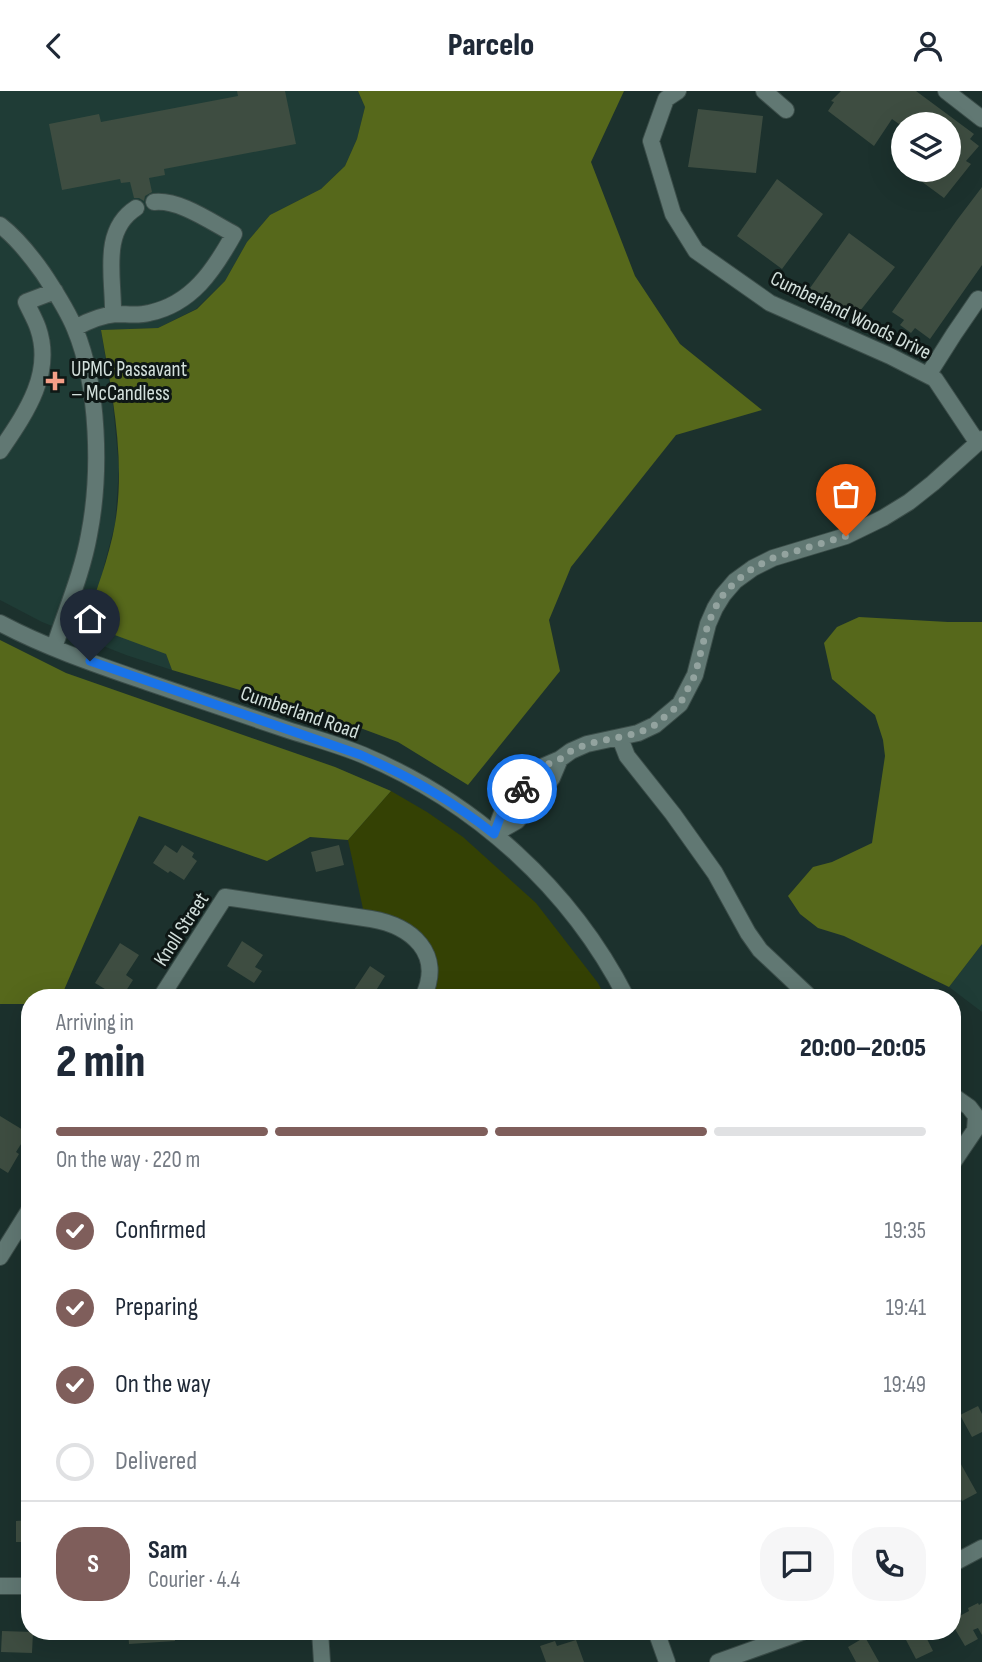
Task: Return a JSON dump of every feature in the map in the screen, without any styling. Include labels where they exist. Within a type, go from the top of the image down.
[{"type":"street","name":"Cumberland Woods Drive","points":[[494,834],[517,821],[552,778],[560,759],[571,751],[587,744],[638,733],[655,725],[680,704],[695,675],[708,624],[715,608],[736,581],[773,558],[846,536],[883,518],[933,484],[979,440],[935,379],[770,303],[696,251],[673,213],[651,141],[666,100],[678,91]]},
{"type":"street","points":[[764,91],[786,110]]},
{"type":"street","points":[[946,91],[982,119]]},
{"type":"street","points":[[75,328],[95,318],[113,314],[148,314],[181,300],[211,274],[234,234],[177,205],[154,202]]},
{"type":"street","points":[[113,314],[113,243],[118,228],[136,208]]},
{"type":"street","points":[[0,225],[26,251],[55,291],[75,328],[92,397],[96,439],[95,493],[89,534],[80,572],[54,648]]},
{"type":"street","points":[[0,451],[32,400],[42,370],[43,348],[38,328],[26,302],[55,291]]},
{"type":"street","points":[[928,375],[978,299]]},
{"type":"street","name":"Cumberland Road","points":[[0,623],[108,669],[361,755],[430,789],[473,817],[541,878],[602,955],[622,989]]},
{"type":"street","points":[[620,738],[627,756],[715,873],[760,950],[801,989]]},
{"type":"street","name":"Knoll Street","points":[[166,989],[225,897],[385,921],[398,926],[415,937],[430,965],[431,974],[426,989]]},
{"type":"street","points":[[961,1101],[976,1116],[975,1130],[961,1151]]},
{"type":"street","points":[[0,1257],[21,1223]]},
{"type":"street","points":[[961,1558],[982,1548]]},
{"type":"street","points":[[0,1586],[21,1586]]},
{"type":"street","points":[[320,1640],[321,1662]]},
{"type":"street","points":[[659,1640],[667,1662]]},
{"type":"street","points":[[718,1662],[780,1640]]},
{"type":"shaded area","name":"UPMC Passavant – McCandless","points":[[0,91],[358,91],[365,107],[357,139],[345,166],[321,189],[270,215],[247,242],[225,281],[196,309],[158,328],[101,330],[119,468],[115,524],[103,570],[166,654],[172,670],[42,622],[0,600]]},
{"type":"shaded area","points":[[982,944],[982,1012],[961,996],[961,989],[949,987]]},
{"type":"green space","points":[[358,91],[624,91],[591,162],[635,276],[680,344],[762,410],[676,435],[571,567],[549,620],[560,671],[468,785],[398,742],[328,716],[172,670],[166,654],[85,624],[109,549],[118,500],[116,427],[101,330],[158,328],[197,309],[225,281],[247,242],[270,215],[321,189],[345,166],[357,139],[365,107]]},
{"type":"green space","points":[[859,617],[982,622],[982,944],[949,987],[844,936],[818,928],[800,914],[788,896],[813,867],[832,862],[872,843],[885,756],[883,740],[875,715],[832,679],[824,643],[837,627]]},
{"type":"green space","points":[[0,640],[66,673],[335,767],[391,791],[348,840],[310,837],[267,861],[139,816],[64,989],[21,989],[21,1004],[0,1004]]},
{"type":"green space","points":[[391,791],[427,812],[463,837],[536,903],[601,989],[423,989],[421,946],[365,918],[348,840]]},
{"type":"building","points":[[237,91],[285,91],[296,144],[164,169],[165,175],[149,178],[152,192],[145,196],[144,201],[134,198],[130,182],[121,183],[120,179],[62,190],[49,124],[99,114],[101,122],[238,96]]},
{"type":"building","points":[[841,91],[916,91],[944,112],[891,112],[891,120],[874,146],[828,111],[834,102],[831,101]]},
{"type":"building","points":[[698,109],[763,116],[756,173],[688,167]]},
{"type":"building","points":[[961,124],[974,134],[970,139],[979,146],[966,161],[971,164],[961,177]]},
{"type":"building","points":[[777,179],[823,214],[782,269],[737,236]]},
{"type":"building","points":[[922,182],[957,182],[944,198]]},
{"type":"building","points":[[982,187],[982,265],[930,339],[915,328],[911,333],[900,325],[904,320],[892,312]]},
{"type":"building","points":[[849,233],[895,267],[856,316],[847,310],[844,316],[810,288]]},
{"type":"building","points":[[165,845],[177,853],[182,845],[194,853],[192,857],[197,861],[184,880],[153,863]]},
{"type":"building","points":[[339,845],[344,865],[316,872],[311,852]]},
{"type":"building","points":[[242,941],[263,955],[255,967],[262,971],[254,983],[227,966]]},
{"type":"building","points":[[120,943],[139,955],[126,975],[133,980],[127,989],[105,989],[95,983]]},
{"type":"building","points":[[370,966],[385,976],[377,989],[355,989]]},
{"type":"building","points":[[0,1116],[21,1129],[21,1144],[16,1152],[19,1154],[8,1173],[0,1168]]},
{"type":"building","points":[[978,1406],[982,1414],[982,1432],[972,1437],[961,1414]]},
{"type":"building","points":[[961,1464],[977,1493],[961,1499]]},
{"type":"building","points":[[16,1521],[21,1521],[21,1542],[16,1542]]},
{"type":"building","points":[[982,1603],[982,1635],[978,1628],[973,1630],[978,1639],[965,1646],[961,1639],[961,1615],[969,1611],[968,1608]]},
{"type":"building","points":[[2,1631],[21,1632],[21,1640],[33,1640],[32,1653],[1,1652]]},
{"type":"building","points":[[129,1640],[175,1641],[129,1644]]},
{"type":"building","points":[[576,1640],[584,1662],[546,1662],[540,1646],[555,1641],[557,1646]]},
{"type":"building","points":[[860,1640],[867,1640],[879,1662],[856,1662],[848,1647]]},
{"type":"building","points":[[906,1640],[928,1640],[933,1651],[916,1659]]},
{"type":"way so far","points":[[522,789],[539,768],[571,751],[587,744],[638,733],[670,714],[689,690],[715,608],[736,581],[773,558],[846,536]]},
{"type":"place","name":"UPMC Passavant – McCandless","points":[[55,381]]},
{"type":"route","points":[[90,661],[361,755],[430,789],[494,834],[503,810],[522,789]]}]
